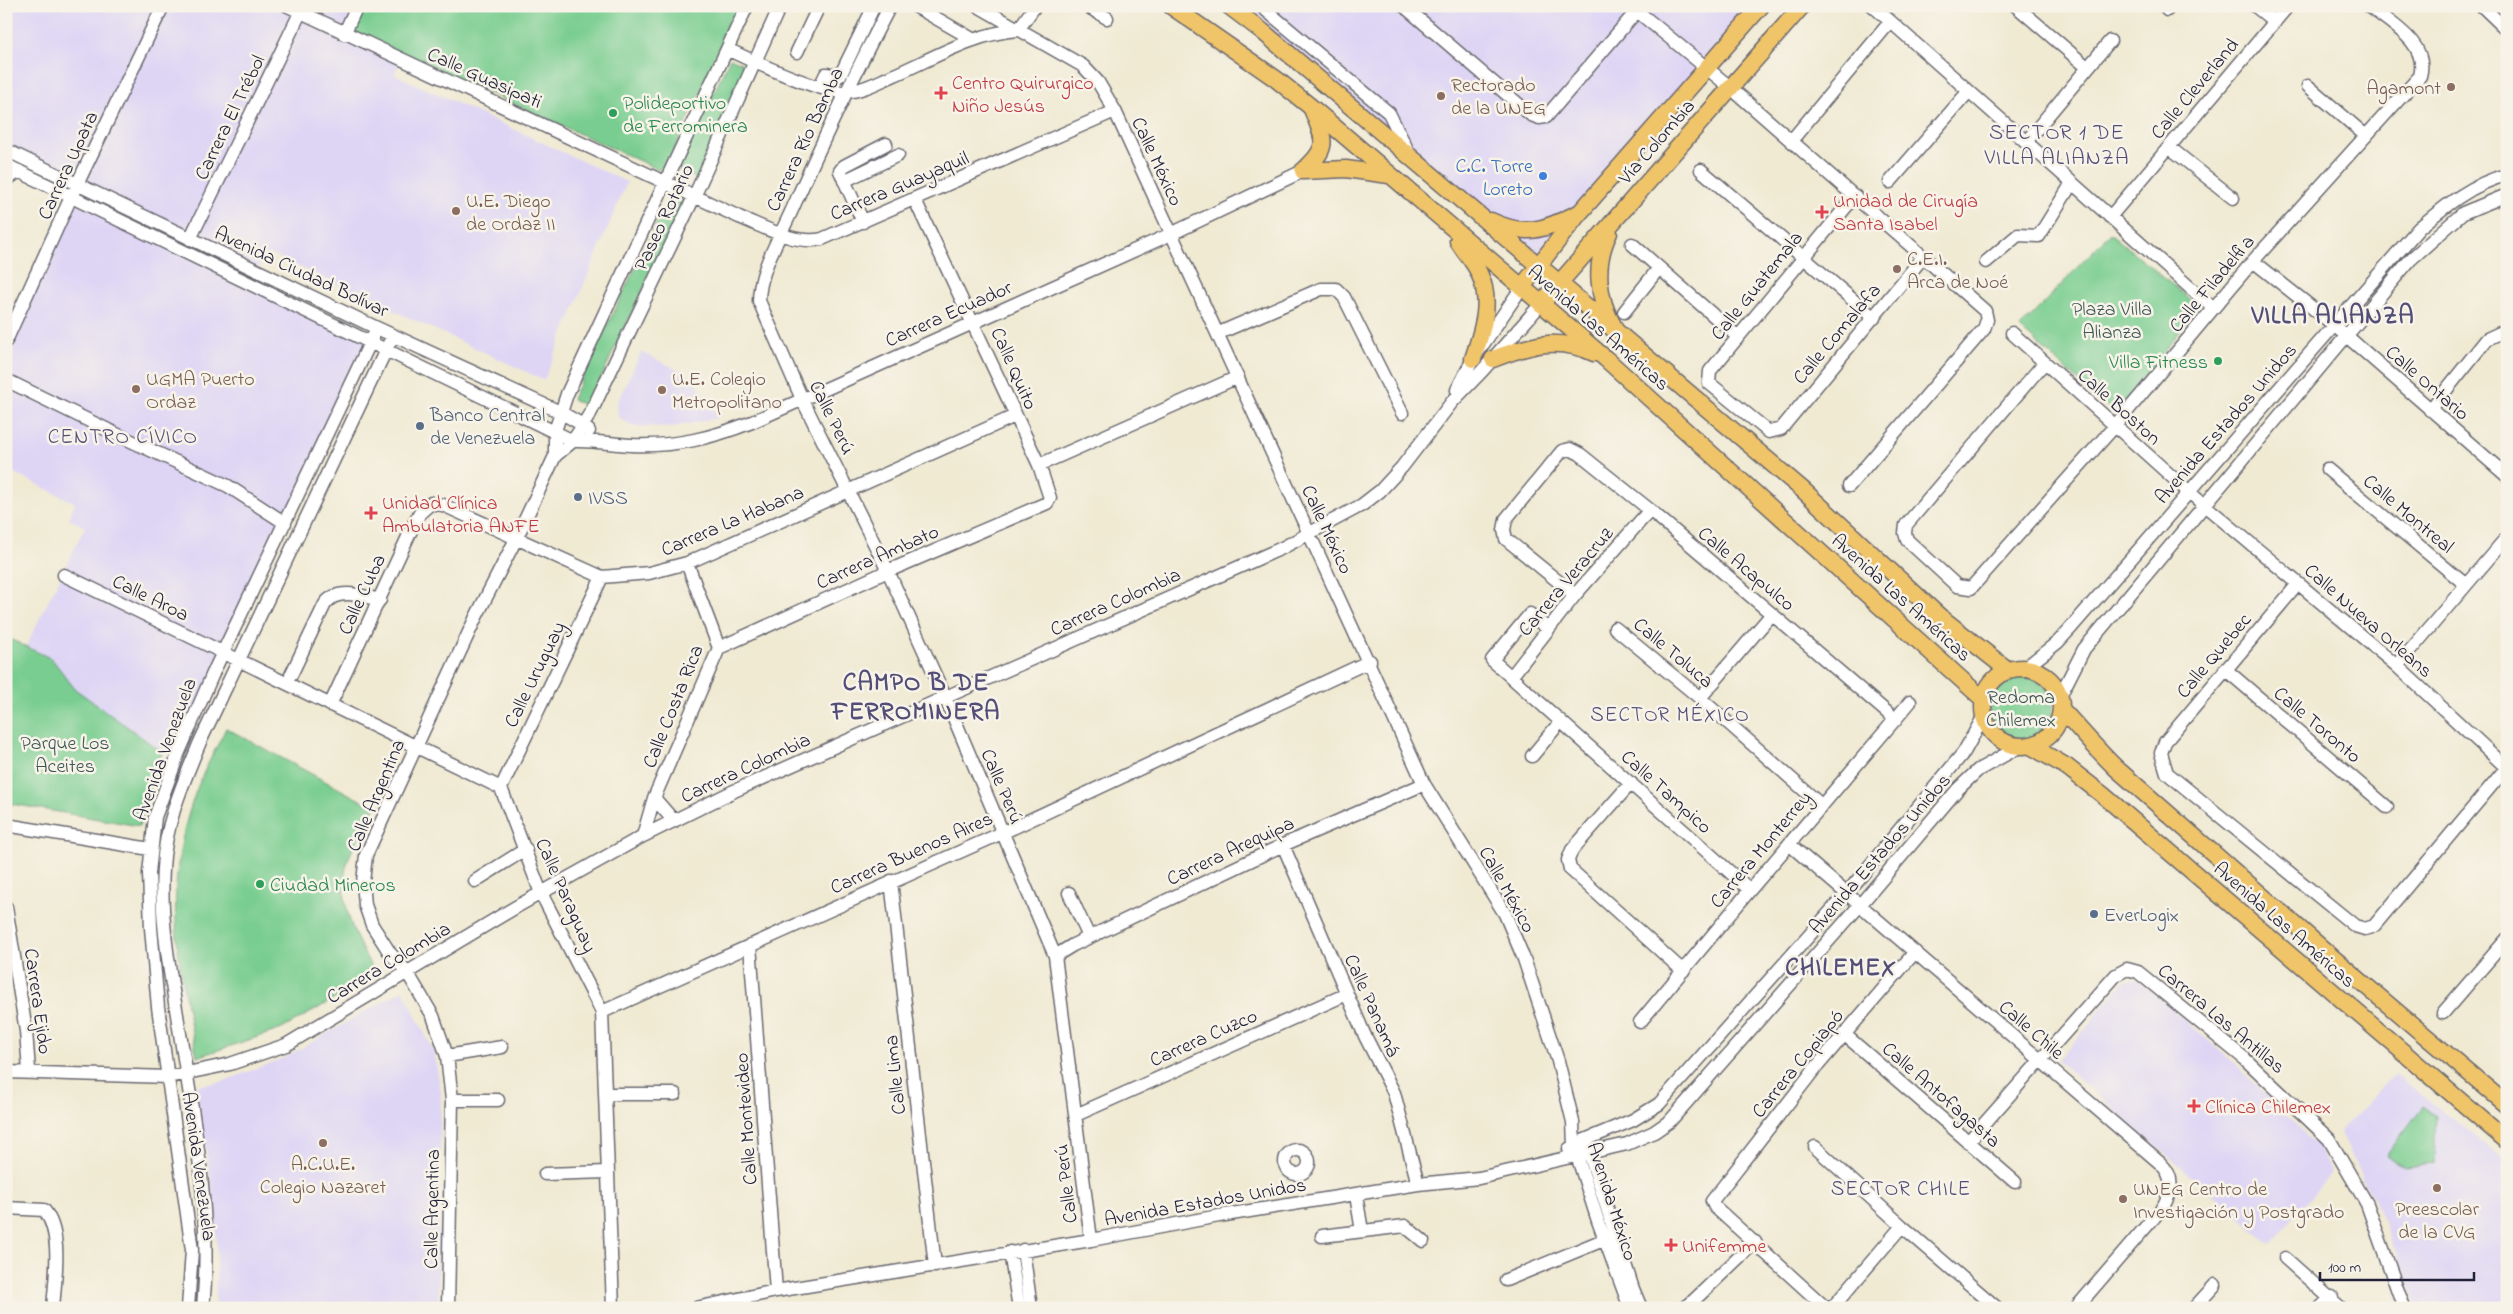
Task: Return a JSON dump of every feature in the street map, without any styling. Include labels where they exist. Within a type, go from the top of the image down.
[{"type":"main road","name":"Avenida Las Américas","points":[[1171,6],[1276,78],[1606,359],[1983,700]]},
{"type":"main road","name":"Avenida Las Américas","points":[[1229,6],[1262,31],[1803,490],[1939,616],[2008,670]]},
{"type":"main road","name":"Vía Colombia","points":[[1522,288],[1537,266],[1582,211],[1760,6]]},
{"type":"main road","name":"Vía Colombia","points":[[1541,304],[1802,6]]},
{"type":"main road","points":[[1303,171],[1316,160],[1322,151],[1323,142],[1311,107]]},
{"type":"main road","points":[[1303,171],[1346,169],[1389,174]]},
{"type":"main road","points":[[1473,210],[1492,222],[1519,230],[1550,228],[1582,211]]},
{"type":"main road","points":[[1616,219],[1601,256],[1600,292],[1609,318],[1619,335]]},
{"type":"main road","points":[[1447,224],[1479,272],[1484,285],[1486,309],[1483,329],[1473,359]]},
{"type":"main road","points":[[1493,359],[1530,345],[1547,343],[1563,344],[1585,349],[1606,359]]},
{"type":"main road","points":[[2025,668],[2045,675],[2054,684],[2061,702],[2059,721],[2052,733],[2043,741],[2025,747],[2006,744],[1995,736],[1987,726],[1983,700],[1988,687],[1997,677],[2008,670],[2025,668]]},
{"type":"main road","name":"Avenida Las Américas","points":[[2061,702],[2096,750],[2117,769],[2333,958],[2507,1105]]},
{"type":"main road","name":"Avenida Las Américas","points":[[2025,747],[2067,767],[2103,795],[2507,1141]]},
{"type":"street","name":"Carrera Upata","points":[[6,341],[163,6]]},
{"type":"street","name":"Calle Guasipati","points":[[288,6],[344,34],[666,182],[694,197]]},
{"type":"street","points":[[344,34],[357,6]]},
{"type":"street","name":"Paseo Rotario","points":[[555,431],[560,412],[747,6]]},
{"type":"street","name":"Paseo Rotario","points":[[573,440],[583,425],[694,197],[780,6]]},
{"type":"street","points":[[797,52],[819,6]]},
{"type":"street","points":[[820,86],[826,74],[839,76],[842,74],[874,6]]},
{"type":"street","name":"Carrera Río Bamba","points":[[759,289],[781,234],[844,92],[890,6]]},
{"type":"street","points":[[915,6],[974,40]]},
{"type":"street","name":"Calle México","points":[[978,6],[1083,66],[1098,82],[1115,111],[1219,333],[1308,534],[1370,661],[1424,784],[1505,914],[1524,959],[1558,1061],[1573,1122]]},
{"type":"street","points":[[727,49],[755,63],[820,86],[844,92],[867,87],[974,40],[1000,31],[1018,30],[1035,6]]},
{"type":"street","points":[[1087,6],[1107,18]]},
{"type":"street","name":"Avenida Las Américas","points":[[1261,6],[1389,113],[1411,157]]},
{"type":"street","points":[[1404,6],[1531,115],[1539,118],[1546,117],[1564,97],[1636,8],[1731,88],[1985,311],[1987,320],[1984,329],[1849,486]]},
{"type":"street","points":[[1873,6],[1969,91],[2030,138],[2072,183],[2213,308]]},
{"type":"street","points":[[2016,6],[2088,67]]},
{"type":"street","points":[[2255,6],[2274,22]]},
{"type":"street","name":"Calle Cleverland","points":[[2110,217],[2288,6]]},
{"type":"street","name":"Calle Filadelfia","points":[[2044,363],[1906,525],[1905,533],[1907,540],[1957,586],[1964,589],[1971,588],[2114,427],[2253,261],[2420,76],[2423,65],[2420,54],[2410,39],[2369,6]]},
{"type":"street","points":[[2482,6],[2507,30]]},
{"type":"street","name":"Carrera El Trébol","points":[[190,239],[300,12]]},
{"type":"street","points":[[1791,141],[1890,22]]},
{"type":"street","points":[[2030,138],[2110,41]]},
{"type":"street","points":[[2308,86],[2366,136]]},
{"type":"street","points":[[1890,182],[1969,91]]},
{"type":"street","name":"Carrera Guayaquil","points":[[694,197],[781,234],[810,241],[863,222],[915,200],[1115,111]]},
{"type":"street","points":[[863,222],[840,170],[844,166],[886,144]]},
{"type":"street","points":[[2169,147],[2233,198]]},
{"type":"street","name":"Avenida Ciudad Bolívar","points":[[6,150],[377,328],[560,412],[583,425]]},
{"type":"street","points":[[844,181],[898,155]]},
{"type":"street","name":"Avenida Ciudad Bolívar","points":[[6,165],[387,348],[573,440]]},
{"type":"street","points":[[1701,170],[1874,318]]},
{"type":"street","points":[[6,180],[19,171]]},
{"type":"street","name":"Carrera Ecuador","points":[[573,440],[598,440],[630,445],[672,445],[716,436],[1171,234],[1303,171]]},
{"type":"street","name":"Avenida Estados Unidos","points":[[2025,668],[2058,642],[2190,493],[2419,228],[2468,191],[2507,175]]},
{"type":"street","points":[[1986,262],[2018,235],[2039,236],[2072,183]]},
{"type":"street","name":"Avenida Estados Unidos","points":[[2061,702],[2084,649],[2410,260],[2463,214],[2507,195]]},
{"type":"street","name":"Calle Guatemala","points":[[1709,376],[1710,371],[1738,336],[1855,196]]},
{"type":"street","name":"Calle Quito","points":[[915,200],[974,322],[1015,416],[1039,465],[1050,498]]},
{"type":"street","points":[[1632,244],[1738,336]]},
{"type":"street","name":"Calle Comalafa","points":[[1709,376],[1709,383],[1769,432],[1781,430],[1924,256]]},
{"type":"street","name":"Calle Ontario","points":[[2253,261],[2334,325],[2507,476]]},
{"type":"street","points":[[1624,312],[1659,268]]},
{"type":"street","name":"Carrera Colombia","points":[[1452,402],[1473,359],[1522,288]]},
{"type":"street","name":"Calle Perú","points":[[759,289],[759,301],[802,399],[888,571],[945,697],[1055,956],[1091,1240]]},
{"type":"street","points":[[1219,333],[1321,289],[1336,289],[1344,297],[1402,413]]},
{"type":"street","name":"Carrera Colombia","points":[[6,1072],[29,1071],[168,1077],[230,1064],[286,1045],[541,893],[643,836],[734,791],[1282,548],[1362,505],[1380,491],[1402,467],[1452,402],[1541,304]]},
{"type":"street","name":"Avenida Venezuela","points":[[188,1308],[192,1250],[158,1007],[151,928],[148,873],[155,817],[179,752],[223,652],[377,328]]},
{"type":"street","name":"Calle Boston","points":[[2012,333],[2114,427],[2204,505]]},
{"type":"street","points":[[2430,410],[2487,339],[2500,333],[2507,334]]},
{"type":"street","name":"Avenida Venezuela","points":[[203,1308],[207,1254],[203,1198],[164,929],[163,867],[173,810],[200,742],[393,335]]},
{"type":"street","points":[[1039,465],[1238,377]]},
{"type":"street","points":[[6,380],[114,434],[228,486],[285,523]]},
{"type":"street","name":"Carrera La Habana","points":[[431,504],[443,505],[602,577],[649,573],[687,563],[1015,416]]},
{"type":"street","points":[[583,425],[598,440]]},
{"type":"street","name":"Calle Argentina","points":[[555,431],[555,456]]},
{"type":"street","name":"Calle Argentina","points":[[448,1308],[452,1100],[448,1056],[433,1016],[407,972],[390,953],[372,924],[365,905],[363,882],[366,854],[476,617],[516,539],[555,456],[573,440]]},
{"type":"street","name":"Calle Acapulco","points":[[1575,595],[1506,539],[1504,530],[1506,519],[1562,452],[1570,449],[1580,454],[1650,510],[1896,720]]},
{"type":"street","name":"Calle Montreal","points":[[2328,469],[2466,585]]},
{"type":"street","name":"Carrera Ambato","points":[[719,648],[888,571],[1047,503],[1050,498]]},
{"type":"street","name":"Calle Cuba","points":[[330,704],[417,519],[426,506],[431,504]]},
{"type":"street","name":"Calle Nueva Orleans","points":[[2204,505],[2397,666],[2507,768]]},
{"type":"street","name":"Carrera Veracruz","points":[[1511,677],[1575,595],[1650,510]]},
{"type":"street","points":[[2397,666],[2507,538]]},
{"type":"street","name":"Calle Costa Rica","points":[[643,836],[654,798],[719,648],[687,563]]},
{"type":"street","name":"Calle Aroa","points":[[64,575],[238,661]]},
{"type":"street","name":"Calle Uruguay","points":[[501,788],[602,577]]},
{"type":"street","name":"Calle Quebec","points":[[2298,584],[2165,742],[2161,753],[2168,773],[2355,926],[2365,929],[2374,926],[2507,768]]},
{"type":"street","points":[[291,675],[325,604],[331,598],[339,594],[380,600]]},
{"type":"street","name":"Calle Tampico","points":[[1548,629],[1530,614],[1492,660],[1750,890]]},
{"type":"street","points":[[1700,698],[1772,614]]},
{"type":"street","name":"Calle Toluca","points":[[1615,628],[1700,698],[1821,805]]},
{"type":"street","points":[[238,661],[417,745],[501,788]]},
{"type":"street","name":"Carrera Buenos Aires","points":[[602,1012],[891,881],[1002,833],[1370,661]]},
{"type":"street","name":"Calle Toronto","points":[[2225,669],[2387,807]]},
{"type":"street","name":"Carrera Monterrey","points":[[1640,1022],[1821,805],[1910,702]]},
{"type":"street","name":"Avenida Estados Unidos","points":[[696,1308],[776,1291],[1091,1240],[1219,1216],[1418,1184],[1479,1178],[1544,1164],[1582,1149],[1659,1104],[1846,893],[1964,752],[1984,716]]},
{"type":"street","points":[[1532,756],[1560,721]]},
{"type":"street","name":"Avenida Estados Unidos","points":[[1582,1149],[1627,1144],[1654,1132],[1670,1121],[1860,905],[1958,789],[1978,770],[2025,747]]},
{"type":"street","points":[[1631,783],[1572,850],[1568,860],[1570,869],[1683,971]]},
{"type":"street","name":"Carrera Arequipa","points":[[1055,956],[1089,937],[1283,845],[1424,784]]},
{"type":"street","name":"Calle Paraguay","points":[[501,788],[526,849],[541,893],[602,1012],[613,1308]]},
{"type":"street","points":[[654,798],[674,821]]},
{"type":"street","points":[[6,824],[150,849]]},
{"type":"street","name":"Calle Chile","points":[[1789,844],[2163,1165],[2170,1175],[2172,1186],[2163,1207],[2084,1305]]},
{"type":"street","name":"Calle Panamá","points":[[1283,845],[1365,1036],[1394,1093],[1418,1184]]},
{"type":"street","points":[[475,882],[526,849]]},
{"type":"street","name":"Calle Lima","points":[[891,881],[935,1266]]},
{"type":"street","points":[[1069,893],[1089,937]]},
{"type":"street","name":"Carrera Ejido","points":[[6,907],[8,930],[26,1031],[29,1071]]},
{"type":"street","points":[[2443,1013],[2507,939]]},
{"type":"street","name":"Calle Montevideo","points":[[750,945],[776,1291]]},
{"type":"street","name":"Carrera Copiapó","points":[[1755,1242],[1715,1207],[1712,1201],[1844,1034],[1915,952]]},
{"type":"street","name":"Carrera Las Antillas","points":[[2040,1060],[2116,975],[2127,969],[2138,972],[2245,1059],[2329,1140],[2367,1204],[2404,1308]]},
{"type":"street","name":"Carrera Cuzco","points":[[1076,1115],[1347,994]]},
{"type":"street","name":"Calle Antofagasta","points":[[1844,1034],[2015,1182]]},
{"type":"street","points":[[448,1056],[502,1046]]},
{"type":"street","points":[[1968,1142],[2040,1060]]},
{"type":"street","points":[[605,1094],[675,1094]]},
{"type":"street","points":[[452,1100],[498,1100]]},
{"type":"street","name":"Avenida México","points":[[1573,1122],[1610,1237],[1630,1308]]},
{"type":"street","points":[[1816,1147],[1902,1226],[1997,1308]]},
{"type":"street","points":[[545,1174],[608,1172]]},
{"type":"street","points":[[1356,1195],[1362,1231]]},
{"type":"street","points":[[6,1208],[44,1210],[52,1219],[56,1232],[54,1308]]},
{"type":"street","points":[[1322,1236],[1405,1226],[1423,1241]]},
{"type":"street","points":[[1832,1308],[1902,1226]]},
{"type":"street","points":[[1506,1280],[1610,1237]]},
{"type":"street","name":"Avenida México","points":[[1610,1237],[1641,1308]]},
{"type":"street","points":[[1684,1308],[1755,1242],[1826,1308]]},
{"type":"street","points":[[1017,1251],[1019,1308]]},
{"type":"street","points":[[1017,1251],[1031,1308]]},
{"type":"street","points":[[2284,1258],[2332,1298],[2341,1308]]},
{"type":"street","points":[[2194,1308],[2215,1285]]},
{"type":"street","points":[[2320,1308],[2332,1298]]},
{"type":"shaded area","points":[[6,6],[357,6],[344,34],[402,60],[394,74],[627,182],[544,380],[269,253],[256,270],[6,150]]},
{"type":"shaded area","points":[[1229,6],[1759,6],[1537,266]]},
{"type":"shaded area","points":[[71,197],[371,341],[177,757],[162,752],[75,689],[52,659],[26,646],[85,527],[69,519],[75,503],[6,469],[6,341]]},
{"type":"shaded area","name":"U.E. Colegio Metropolitano","points":[[641,352],[693,377],[718,418],[672,427],[635,426],[622,420],[618,415],[617,403]]},
{"type":"shaded area","name":"Clínica Chilemex","points":[[2138,979],[2237,1066],[2317,1146],[2332,1173],[2270,1244],[2058,1061],[2124,982]]},
{"type":"shaded area","name":"A.C.U.E. Colegio Nazaret","points":[[403,990],[434,1052],[441,1092],[438,1308],[215,1308],[217,1245],[213,1194],[196,1086],[222,1082],[286,1057]]},
{"type":"shaded area","name":"Preescolar de la CVG","points":[[2395,1074],[2507,1162],[2507,1308],[2418,1308],[2381,1215],[2339,1132]]},
{"type":"green space","name":"Polideportivo de Ferrominera","points":[[365,6],[740,6],[664,172],[353,31]]},
{"type":"green space","points":[[730,58],[748,66],[697,179],[678,170]]},
{"type":"green space","points":[[672,191],[687,197],[587,407],[572,399]]},
{"type":"green space","name":"Plaza Villa Alianza","points":[[2110,233],[2199,307],[2115,414],[2020,328]]},
{"type":"green space","name":"Parque Los Aceites","points":[[6,637],[52,659],[75,689],[162,752],[139,826],[6,803]]},
{"type":"green space","name":"Redoma Chilemex","points":[[2021,676],[2033,678],[2044,685],[2051,696],[2053,708],[2051,720],[2044,731],[2033,738],[2021,740],[2009,738],[1998,731],[1991,720],[1989,708],[1991,696],[1998,685],[2009,678]]},
{"type":"green space","name":"Ciudad Mineros","points":[[226,728],[375,808],[348,860],[344,882],[347,910],[351,923],[376,975],[282,1029],[197,1057],[179,957],[176,926],[178,862],[195,794]]},
{"type":"green space","points":[[2423,1106],[2436,1115],[2434,1164],[2405,1167],[2386,1156]]},
{"type":"place","name":"Agamont","points":[[2451,87]]},
{"type":"place","name":"Centro Quirurgico Niño Jesús","points":[[941,93]]},
{"type":"place","name":"Rectorado de la UNEG","points":[[1441,96]]},
{"type":"place","name":"Polideportivo de Ferrominera","points":[[613,113]]},
{"type":"place","name":"C.C. Torre Loreto","points":[[1543,176]]},
{"type":"place","name":"U.E. Diego de Ordaz II","points":[[456,211]]},
{"type":"place","name":"Unidad de Cirugía Santa Isabel","points":[[1822,212]]},
{"type":"place","name":"C.E.I. Arca de Noé","points":[[1897,269]]},
{"type":"place","name":"Villa Fitness","points":[[2218,361]]},
{"type":"place","name":"UGMA Puerto Ordaz","points":[[136,389]]},
{"type":"place","name":"U.E. Colegio Metropolitano","points":[[662,390]]},
{"type":"place","name":"Banco Central de Venezuela","points":[[420,426]]},
{"type":"place","name":"IVSS","points":[[578,497]]},
{"type":"place","name":"Unidad Clínica Ambulatoria ANFE","points":[[371,513]]},
{"type":"place","name":"Ciudad Mineros","points":[[260,884]]},
{"type":"place","name":"EverLogix","points":[[2094,914]]},
{"type":"place","name":"Clínica Chilemex","points":[[2194,1106]]},
{"type":"place","name":"A.C.U.E. Colegio Nazaret","points":[[323,1143]]},
{"type":"place","name":"Preescolar de la CVG","points":[[2437,1188]]},
{"type":"place","name":"UNEG Centro de Investigación y Postgrado","points":[[2123,1199]]},
{"type":"place","name":"Unifemme","points":[[1671,1245]]},
{"type":"district","name":"SECTOR 1 DE VILLA ALIANZA","points":[[2057,144]]},
{"type":"district","name":"VILLA ALIANZA","points":[[2333,314]]},
{"type":"district","name":"CENTRO CÍVICO","points":[[123,436]]},
{"type":"district","name":"CAMPO B DE FERROMINERA","points":[[916,696]]},
{"type":"district","name":"SECTOR MÉXICO","points":[[1670,714]]},
{"type":"district","name":"CHILEMEX","points":[[1841,966]]},
{"type":"district","name":"SECTOR CHILE","points":[[1901,1188]]}]
